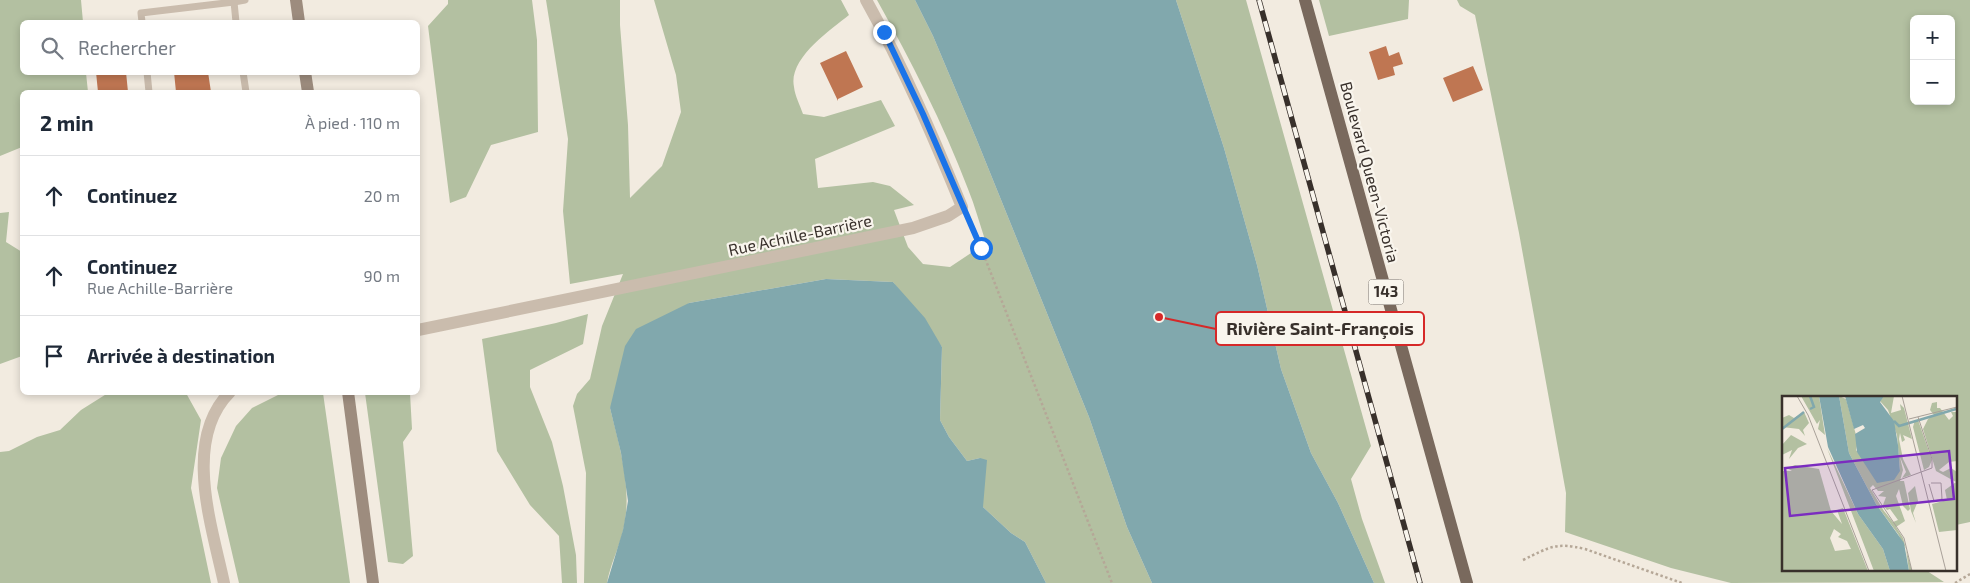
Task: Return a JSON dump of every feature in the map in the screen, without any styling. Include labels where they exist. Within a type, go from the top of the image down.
[{"type":"main road","name":"Boulevard Queen-Victoria","points":[[1305,0],[1467,583]]},
{"type":"street","points":[[296,0],[299,20]]},
{"type":"street","points":[[866,0],[884,32],[923,114],[962,207]]},
{"type":"street","points":[[305,75],[308,90]]},
{"type":"street","name":"Rue Achille-Barrière","points":[[420,330],[913,228],[948,216],[962,207]]},
{"type":"street","points":[[224,583],[208,511],[204,471],[209,430],[214,413],[228,395]]},
{"type":"street","points":[[348,395],[373,583]]},
{"type":"lane","points":[[142,20],[141,13],[246,0]]},
{"type":"lane","points":[[234,2],[236,20]]},
{"type":"lane","points":[[147,75],[149,90]]},
{"type":"lane","points":[[243,75],[246,90]]},
{"type":"path","points":[[962,207],[974,230],[1112,583]]},
{"type":"path","points":[[1523,560],[1559,544],[1586,549],[1682,583]]},
{"type":"path","points":[[1955,583],[1970,574]]},
{"type":"green space","points":[[0,0],[81,0],[83,20],[20,20],[20,75],[86,75],[88,90],[20,90],[20,148],[0,156]]},
{"type":"green space","points":[[448,0],[532,0],[537,40],[538,132],[491,145],[466,197],[450,203],[428,26],[448,4]]},
{"type":"green space","points":[[546,0],[620,0],[620,25],[628,125],[630,198],[662,166],[681,112],[676,75],[654,0],[841,0],[849,15],[821,37],[803,56],[797,66],[794,87],[803,114],[824,117],[881,100],[895,126],[815,159],[818,188],[873,182],[890,186],[914,205],[894,210],[908,247],[923,264],[950,267],[986,243],[971,195],[948,140],[914,69],[877,0],[915,0],[933,36],[976,138],[1089,417],[1127,527],[1152,583],[1046,583],[1025,542],[1011,533],[983,507],[980,458],[967,461],[949,437],[940,420],[942,347],[893,282],[826,279],[689,303],[610,408],[624,469],[627,500],[626,516],[607,583],[584,583],[586,473],[573,406],[577,394],[590,379],[602,326],[623,274],[570,284],[563,211],[568,139]]},
{"type":"green space","points":[[1176,0],[1246,0],[1371,446],[1351,479],[1362,519],[1385,583],[1374,583],[1338,503],[1311,453],[1281,369],[1257,265],[1224,148]]},
{"type":"green space","points":[[1319,0],[1409,0],[1408,19],[1329,36]]},
{"type":"green space","points":[[1457,0],[1970,0],[1970,522],[1958,525],[1958,396],[1782,396],[1782,570],[1926,570],[1944,582],[1731,583],[1671,568],[1565,532],[1566,493],[1519,233],[1475,15],[1460,6]]},
{"type":"green space","points":[[9,212],[6,242],[20,251],[20,357],[0,364],[0,213]]},
{"type":"green space","points":[[588,314],[583,344],[530,370],[530,387],[552,442],[563,486],[576,555],[577,583],[562,583],[559,536],[530,505],[497,451],[482,339]]},
{"type":"green space","points":[[105,395],[187,395],[201,420],[191,488],[211,583],[0,583],[0,452],[9,451],[37,437],[60,430],[81,410]]},
{"type":"green space","points":[[278,395],[323,395],[350,583],[239,583],[217,488],[221,458],[236,426],[252,408]]},
{"type":"green space","points":[[365,395],[410,395],[412,429],[403,442],[413,556],[403,564],[388,562]]},
{"type":"water","points":[[915,0],[1176,0],[1224,148],[1257,265],[1281,369],[1311,453],[1338,503],[1374,583],[1152,583],[1127,527],[1089,417],[976,138],[933,36]]},
{"type":"water","points":[[826,279],[893,282],[925,318],[942,347],[940,420],[949,437],[967,461],[980,458],[987,460],[983,507],[1011,533],[1025,542],[1046,583],[607,583],[623,530],[628,501],[621,453],[610,408],[625,346],[636,329],[689,303]]},
{"type":"building","points":[[1386,46],[1389,56],[1399,52],[1403,64],[1393,67],[1395,75],[1378,80],[1369,52]]},
{"type":"building","points":[[846,51],[863,87],[838,99],[838,101],[820,63]]},
{"type":"building","points":[[1473,66],[1483,90],[1453,102],[1443,78]]},
{"type":"building","points":[[96,75],[126,75],[128,90],[98,90]]},
{"type":"building","points":[[174,75],[208,75],[211,90],[176,90]]},
{"type":"railway","points":[[1259,0],[1420,583]]},
{"type":"place","name":"Rivière Saint-François","points":[[1159,317]]},
{"type":"route","points":[[884,32],[923,114],[981,248]]}]
